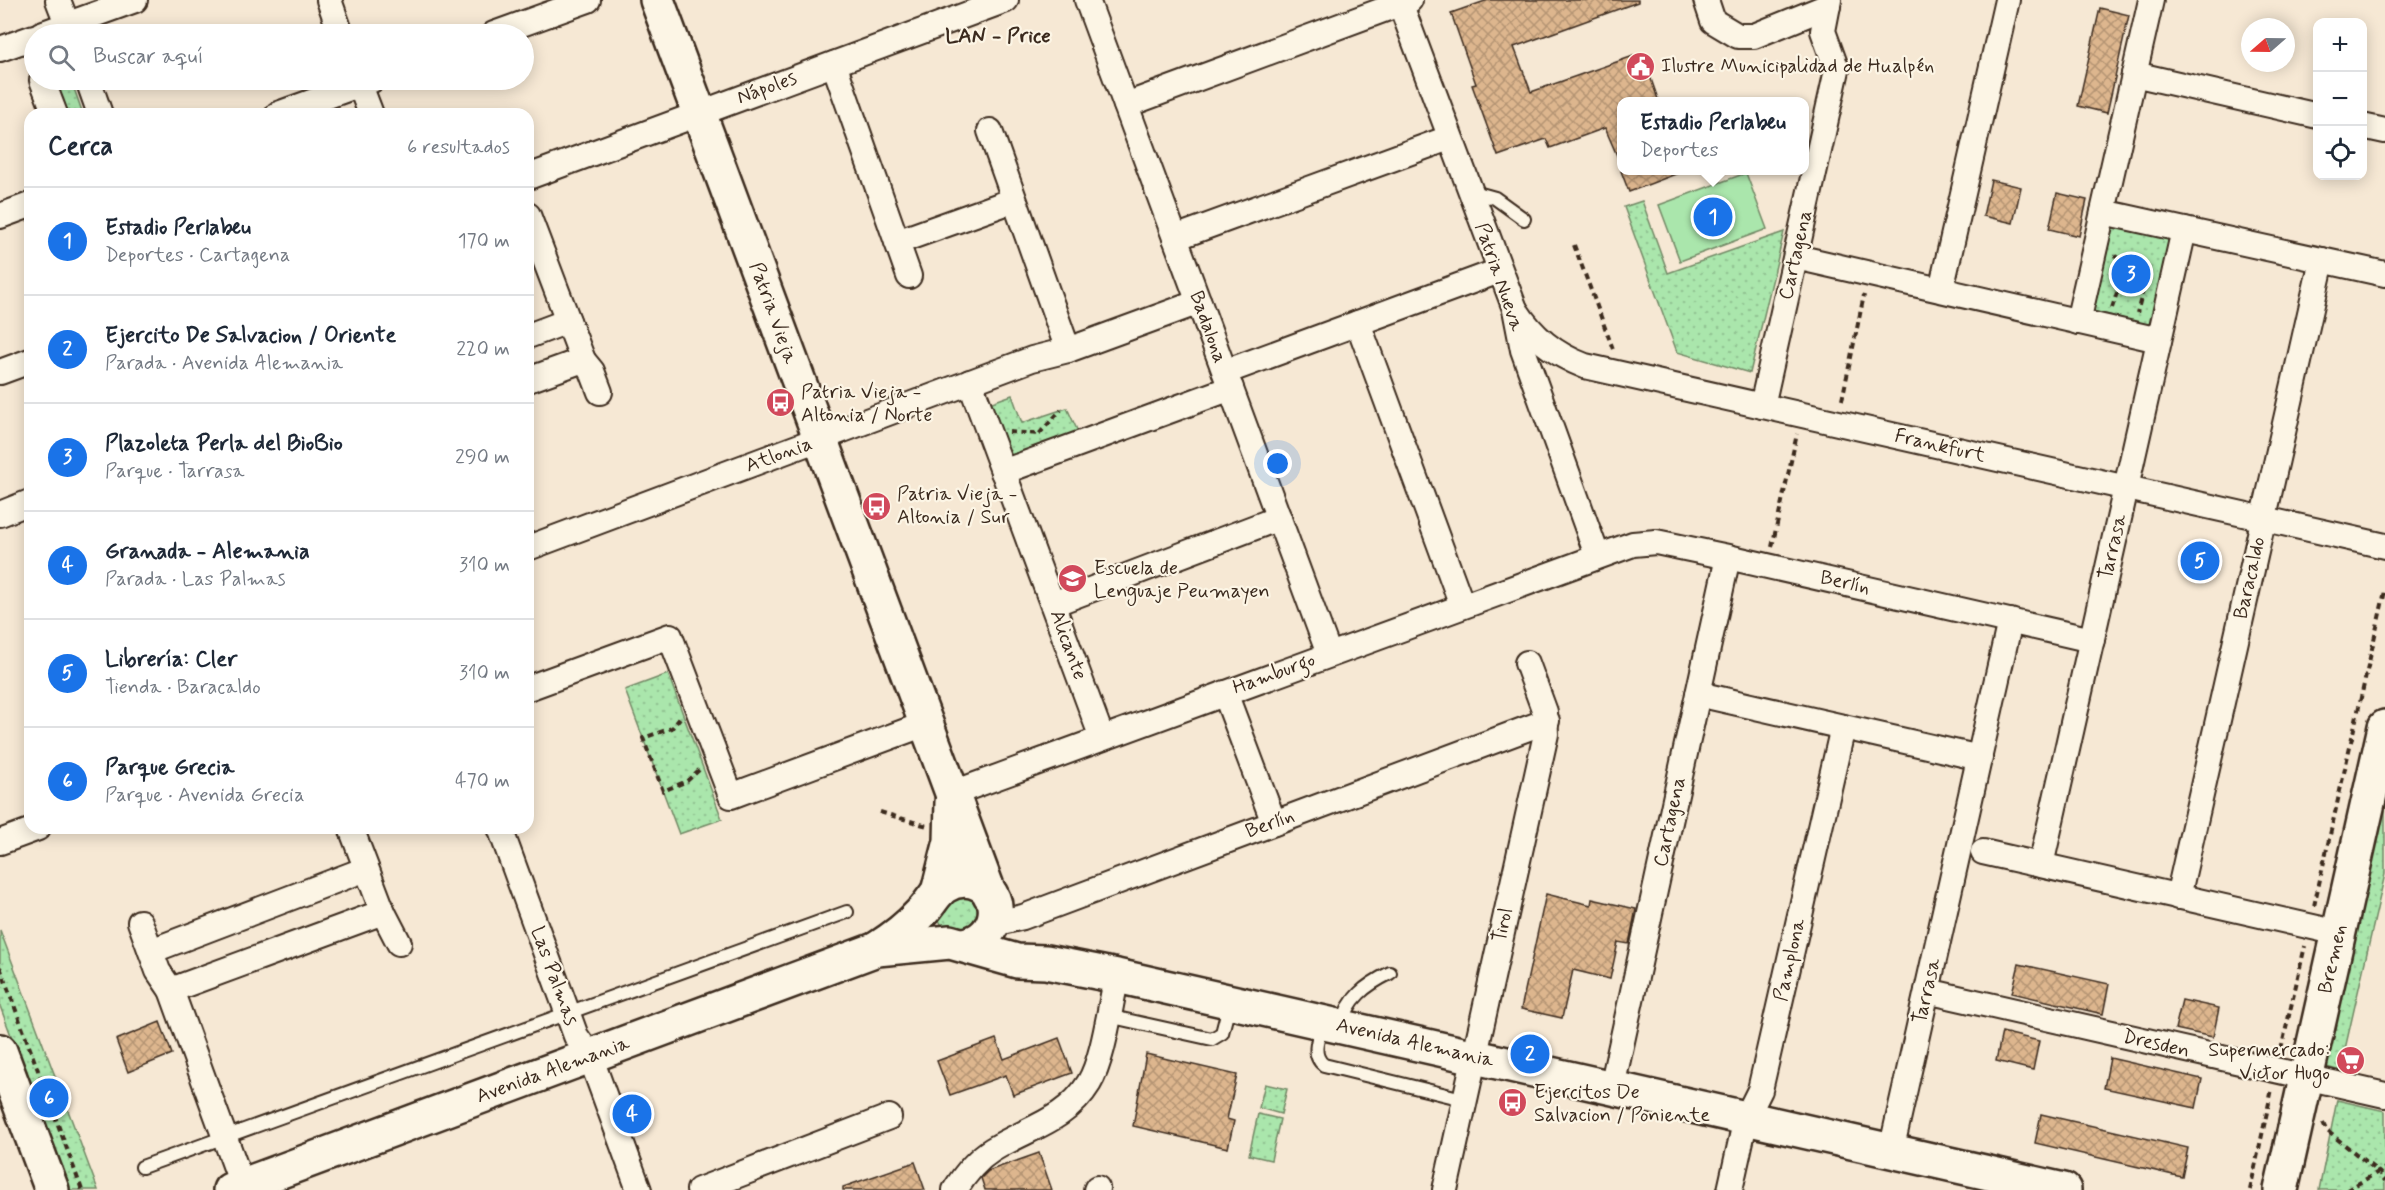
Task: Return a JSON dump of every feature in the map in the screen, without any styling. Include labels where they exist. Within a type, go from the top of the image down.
[{"type":"street","points":[[58,0],[67,24]]},
{"type":"street","points":[[82,24],[135,0]]},
{"type":"street","points":[[329,0],[337,24]]},
{"type":"street","points":[[522,24],[588,0]]},
{"type":"street","name":"Patria Vieja","points":[[657,0],[951,794],[966,826],[992,910]]},
{"type":"street","name":"Nápoles","points":[[534,175],[1006,0]]},
{"type":"street","name":"Badalona","points":[[1087,0],[1329,654]]},
{"type":"street","points":[[1706,0],[1713,21],[1738,36],[1754,36],[1828,3]]},
{"type":"street","points":[[1941,290],[2007,0]]},
{"type":"street","points":[[2078,322],[2151,0]]},
{"type":"street","points":[[1126,105],[1403,1]]},
{"type":"street","name":"Patria Nueva","points":[[1403,1],[1449,138],[1515,309],[1523,350],[1598,555]]},
{"type":"street","name":"Cartagena","points":[[1762,406],[1837,70],[1823,31],[1828,3]]},
{"type":"street","points":[[0,50],[24,45]]},
{"type":"street","points":[[834,64],[909,276]]},
{"type":"street","points":[[2134,74],[2313,115]]},
{"type":"street","points":[[46,90],[53,108]]},
{"type":"street","points":[[92,90],[98,108]]},
{"type":"street","points":[[293,108],[340,90]]},
{"type":"street","points":[[365,90],[369,108]]},
{"type":"street","points":[[2367,127],[2385,131]]},
{"type":"street","points":[[990,131],[1068,350]]},
{"type":"street","points":[[1175,238],[1449,138]]},
{"type":"street","points":[[897,242],[1014,200]]},
{"type":"street","points":[[0,216],[24,207]]},
{"type":"street","points":[[2103,212],[2385,273]]},
{"type":"street","name":"Tarrasa","points":[[2041,865],[2184,230]]},
{"type":"street","points":[[534,231],[583,360],[592,371],[600,392]]},
{"type":"street","points":[[1796,257],[2159,340]]},
{"type":"street","name":"Baracaldo","points":[[2178,897],[2322,260]]},
{"type":"street","points":[[1003,472],[1228,380],[1358,323],[1499,271]]},
{"type":"street","name":"Atlonia","points":[[534,546],[1032,359],[1068,350],[1199,302]]},
{"type":"street","name":"Frankfurt","points":[[1515,309],[1536,337],[1549,348],[1572,361],[2385,546]]},
{"type":"street","points":[[534,334],[568,321]]},
{"type":"street","points":[[1358,323],[1462,605]]},
{"type":"street","points":[[534,378],[583,360]]},
{"type":"street","points":[[0,372],[24,363]]},
{"type":"street","name":"Alicante","points":[[970,382],[1102,738]]},
{"type":"street","points":[[0,514],[24,504]]},
{"type":"street","points":[[1053,604],[1279,518]]},
{"type":"street","name":"Berlín","points":[[1598,555],[1646,542],[1728,557],[2092,640]]},
{"type":"street","name":"Hamburgo","points":[[951,794],[1598,555]]},
{"type":"street","name":"Cartagena","points":[[1612,1087],[1728,557]]},
{"type":"street","name":"Tarrasa","points":[[1891,1151],[2010,621]]},
{"type":"street","points":[[534,685],[670,636],[731,796],[925,724]]},
{"type":"street","name":"Tirol","points":[[1445,1190],[1467,1100],[1546,734],[1547,721],[1527,663]]},
{"type":"street","points":[[1225,693],[1274,823]]},
{"type":"street","points":[[1698,694],[1980,758]]},
{"type":"street","name":"Berlín","points":[[992,910],[1023,917],[1547,721]]},
{"type":"street","name":"Pamplona","points":[[1730,1190],[1746,1118],[1760,1090],[1843,727]]},
{"type":"street","name":"Bremen","points":[[2281,1190],[2291,1074],[2324,930],[2375,822],[2385,728]]},
{"type":"street","name":"Patria Vieja","points":[[935,896],[951,841],[951,794]]},
{"type":"street","points":[[0,842],[24,833]]},
{"type":"street","points":[[353,834],[383,912],[388,917],[399,943]]},
{"type":"street","name":"Las Palmas","points":[[502,834],[576,1036],[590,1056],[639,1190]]},
{"type":"street","points":[[1983,852],[2324,930]]},
{"type":"street","points":[[151,951],[366,869]]},
{"type":"street","name":"Avenida Alemania","points":[[239,1188],[877,949],[911,924],[935,896],[952,882],[964,880],[976,883],[992,910],[1046,962]]},
{"type":"street","points":[[935,896],[932,922],[939,934],[957,944]]},
{"type":"street","name":"Avenida Alemania","points":[[877,949],[957,944],[981,939],[992,910]]},
{"type":"street","points":[[171,990],[383,912]]},
{"type":"street","points":[[141,922],[159,971],[171,990],[225,1137],[239,1188]]},
{"type":"street","name":"Avenida Alemania","points":[[957,944],[1017,961],[1046,962],[1117,976],[2064,1190]]},
{"type":"street","points":[[955,1190],[978,1160],[992,1150],[1054,1119],[1081,1094],[1094,1074],[1117,976]]},
{"type":"street","name":"Dresden","points":[[1927,991],[2385,1095]]},
{"type":"street","points":[[2,1064],[52,1190]]},
{"type":"street","points":[[699,1190],[889,1117]]},
{"type":"lane","points":[[1469,190],[1495,198],[1524,219]]},
{"type":"lane","points":[[142,1167],[848,912]]},
{"type":"lane","points":[[1390,973],[1354,997],[1345,1012],[1332,1024],[1316,1051],[1318,1060],[1324,1065],[1467,1100]]},
{"type":"lane","points":[[1108,1016],[1212,1039],[1222,1033],[1230,1001]]},
{"type":"path","points":[[1574,244],[1613,349]]},
{"type":"path","points":[[1842,400],[1869,273]]},
{"type":"path","points":[[2122,277],[2145,282],[2138,313],[2130,311]]},
{"type":"path","points":[[2114,307],[2122,309]]},
{"type":"path","points":[[1768,566],[1797,434]]},
{"type":"path","points":[[2250,1190],[2291,1074],[2324,930],[2385,591]]},
{"type":"path","points":[[695,702],[672,728],[643,738],[663,791],[687,781],[715,755]]},
{"type":"path","points":[[880,812],[927,826]]},
{"type":"path","points":[[0,967],[82,1190]]},
{"type":"path","points":[[2322,1119],[2326,1130],[2379,1173],[2385,1181]]},
{"type":"path","points":[[2348,1190],[2385,1168]]},
{"type":"green space","points":[[55,90],[75,90],[81,108],[61,108]]},
{"type":"green space","points":[[1741,175],[1747,175],[1767,229],[1680,261],[1659,205]]},
{"type":"green space","points":[[1642,201],[1668,273],[1784,232],[1750,373],[1677,352],[1624,207]]},
{"type":"green space","points":[[2110,221],[2171,237],[2157,319],[2149,325],[2089,310]]},
{"type":"green space","points":[[1012,395],[1022,423],[1067,408],[1079,434],[1009,461],[981,406]]},
{"type":"green space","points":[[668,674],[722,819],[679,834],[625,690]]},
{"type":"green space","points":[[2385,785],[2385,874],[2340,1071],[2320,1065]]},
{"type":"green space","points":[[980,895],[979,931],[943,928],[938,918],[943,896]]},
{"type":"green space","points":[[0,930],[98,1190],[69,1190],[0,1006]]},
{"type":"green space","points":[[1265,1084],[1287,1089],[1281,1114],[1259,1108]]},
{"type":"green space","points":[[2337,1100],[2385,1111],[2385,1190],[2319,1190]]},
{"type":"green space","points":[[1258,1114],[1280,1119],[1271,1160],[1249,1155]]},
{"type":"building","points":[[1488,0],[1638,0],[1638,2],[1514,47],[1531,92],[1642,53],[1657,97],[1617,97],[1617,156],[1605,128],[1550,148],[1546,139],[1498,156],[1472,85],[1476,84],[1451,13]]},
{"type":"building","points":[[2100,8],[2129,15],[2107,113],[2078,106]]},
{"type":"building","points":[[1623,175],[1673,175],[1629,192]]},
{"type":"building","points":[[1991,180],[2021,187],[2013,223],[1983,216]]},
{"type":"building","points":[[2057,193],[2087,200],[2079,236],[2049,229]]},
{"type":"building","points":[[1546,894],[1591,905],[1592,899],[1636,909],[1629,944],[1618,942],[1610,979],[1573,970],[1562,1018],[1521,1009]]},
{"type":"building","points":[[2019,964],[2109,984],[2103,1014],[2012,993]]},
{"type":"building","points":[[2182,1000],[2219,1008],[2213,1037],[2175,1029]]},
{"type":"building","points":[[160,1022],[172,1054],[128,1072],[116,1040]]},
{"type":"building","points":[[2002,1032],[2039,1041],[2033,1070],[1996,1061]]},
{"type":"building","points":[[1059,1038],[1072,1073],[1013,1095],[1006,1075],[950,1095],[937,1061],[996,1039],[1004,1059]]},
{"type":"building","points":[[1146,1054],[1237,1075],[1227,1119],[1234,1121],[1228,1148],[1133,1126]]},
{"type":"building","points":[[2110,1058],[2202,1079],[2196,1108],[2104,1088]]},
{"type":"building","points":[[2041,1114],[2188,1148],[2182,1177],[2035,1143]]},
{"type":"building","points":[[1039,1153],[1052,1190],[985,1190],[981,1178],[988,1171]]},
{"type":"building","points":[[915,1162],[925,1190],[843,1190],[843,1187]]},
{"type":"place","name":"Ilustre Municipalidad de Hualpén","points":[[1640,66]]},
{"type":"place","name":"Estadio Perlabeu","points":[[1713,217]]},
{"type":"place","name":"Plazoleta Perla del BioBio","points":[[2131,274]]},
{"type":"place","name":"Patria Vieja - Altonia / Norte","points":[[780,403]]},
{"type":"place","name":"Patria Vieja - Altonia / Sur","points":[[876,506]]},
{"type":"place","name":"Librería: Cler","points":[[2200,561]]},
{"type":"place","name":"Escuela de Lenguaje Peumayen","points":[[1073,579]]},
{"type":"place","name":"Ejercito De Salvacion / Oriente","points":[[1530,1054]]},
{"type":"place","name":"Supermercado: Victor Hugo","points":[[2351,1061]]},
{"type":"place","name":"Parque Grecia","points":[[49,1098]]},
{"type":"place","name":"Ejercitos De Salvacion / Poniente","points":[[1513,1103]]},
{"type":"place","name":"Granada - Alemania","points":[[632,1114]]},
{"type":"district","name":"LAN - Price","points":[[998,36]]}]
